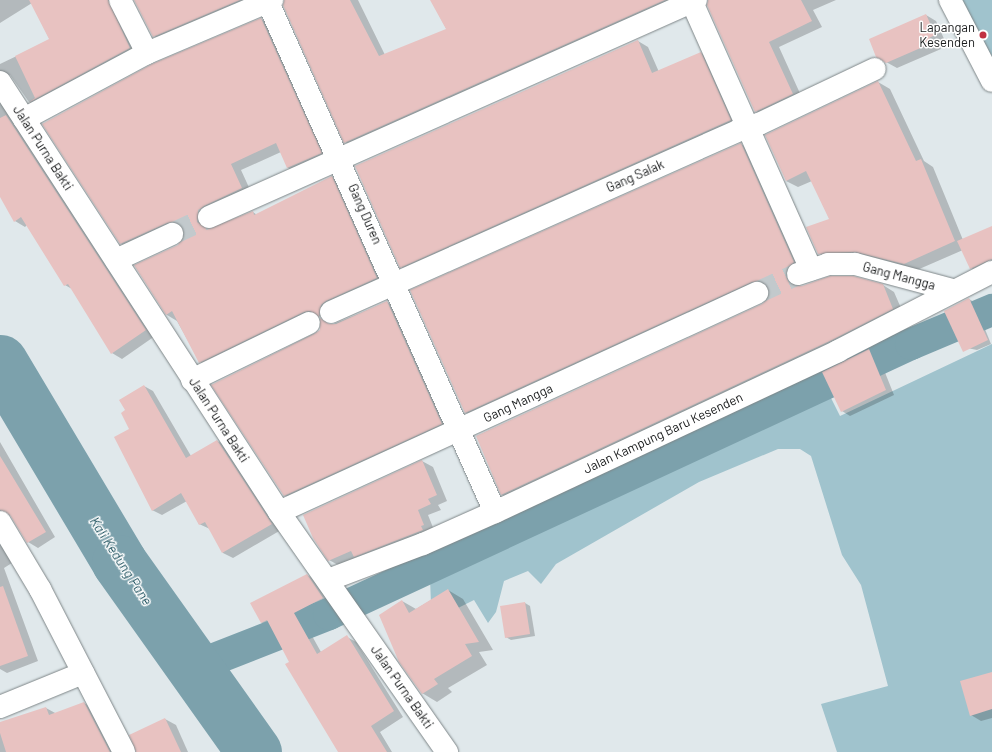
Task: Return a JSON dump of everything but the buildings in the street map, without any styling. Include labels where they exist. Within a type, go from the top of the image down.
[{"type":"street","points":[[120,0],[147,53]]},
{"type":"street","points":[[950,0],[992,81]]},
{"type":"street","points":[[24,119],[147,53],[269,1]]},
{"type":"street","name":"Gang Duren","points":[[269,1],[496,512]]},
{"type":"street","points":[[209,217],[693,1],[747,127]]},
{"type":"street","name":"Gang Salak","points":[[331,312],[395,282],[875,69]]},
{"type":"street","name":"Jalan Purna Bakti","points":[[0,82],[279,512],[447,752]]},
{"type":"street","name":"Gang Mangga","points":[[747,127],[804,272],[828,264],[866,266],[953,290]]},
{"type":"street","points":[[116,260],[172,234]]},
{"type":"street","name":"Jalan Kampung Baru Kesenden","points":[[328,580],[423,544],[496,512],[838,351],[953,290],[992,272]]},
{"type":"street","name":"Gang Mangga","points":[[279,512],[757,293]]},
{"type":"street","points":[[192,380],[309,323]]},
{"type":"street","points":[[0,522],[40,589],[124,752]]},
{"type":"street","points":[[0,707],[83,673]]},
{"type":"shaded area","name":"Lapangan Kesenden","points":[[956,0],[992,0],[992,70]]},
{"type":"shaded area","points":[[992,344],[992,752],[837,752],[821,704],[888,686],[861,585],[842,555],[811,456],[800,449],[778,449],[699,482],[556,564],[541,584],[528,571],[504,581],[496,612],[488,623],[474,600],[458,608],[431,604],[430,578],[829,394],[840,416]]},
{"type":"waterway","points":[[194,667],[329,614],[911,344],[992,310]]},
{"type":"waterway","name":"Kali Kedung Pane","points":[[0,362],[119,562],[254,752]]},
{"type":"tunnel","points":[[172,234],[209,217]]},
{"type":"tunnel","points":[[757,293],[798,274]]},
{"type":"place","name":"Lapangan Kesenden","points":[[983,35]]}]
